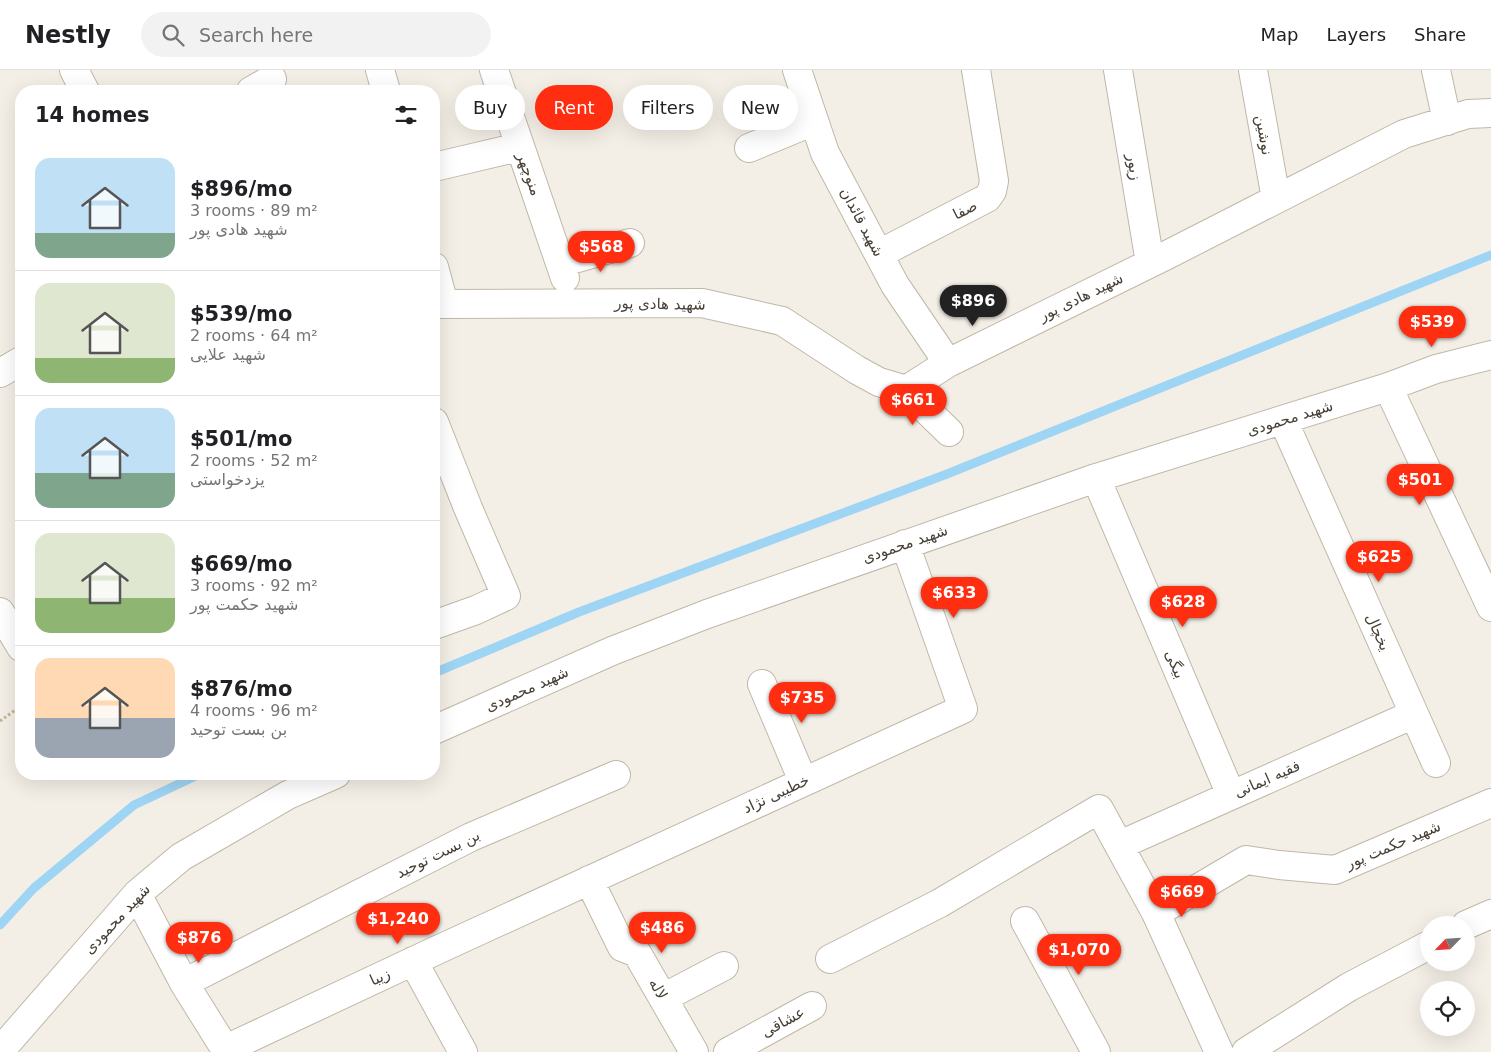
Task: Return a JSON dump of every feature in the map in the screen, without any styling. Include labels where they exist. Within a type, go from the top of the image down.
[{"type":"street","points":[[74,70],[82,85]]},
{"type":"street","points":[[380,70],[384,85]]},
{"type":"street","name":"منوچهر","points":[[494,70],[563,270],[630,243]]},
{"type":"street","name":"شهید قائدان","points":[[797,70],[825,153],[895,285],[948,363]]},
{"type":"street","name":"صفا","points":[[879,254],[987,198],[992,192],[994,181],[976,70]]},
{"type":"street","name":"زیور","points":[[1118,70],[1150,263]]},
{"type":"street","name":"نوشین","points":[[1253,70],[1276,199]]},
{"type":"street","points":[[1436,70],[1447,121]]},
{"type":"street","name":"شهید هادی پور","points":[[440,304],[702,303],[782,322],[857,370],[879,382],[906,390],[948,363],[1404,134],[1468,114],[1491,113]]},
{"type":"street","points":[[749,148],[814,121]]},
{"type":"street","points":[[440,166],[519,147]]},
{"type":"street","name":"شهید محمودی","points":[[440,727],[612,651],[707,614],[1096,478],[1388,387],[1436,369],[1491,354]]},
{"type":"street","points":[[0,373],[15,364]]},
{"type":"street","points":[[1388,387],[1491,607]]},
{"type":"street","points":[[906,390],[948,432]]},
{"type":"street","name":"یخچال","points":[[1283,420],[1436,763]]},
{"type":"street","points":[[440,437],[506,596],[476,610],[440,623]]},
{"type":"street","name":"بیگی","points":[[1096,478],[1231,795]]},
{"type":"street","name":"خطیبی نژاد","points":[[589,880],[963,709],[905,544]]},
{"type":"street","points":[[0,612],[15,637]]},
{"type":"street","points":[[762,684],[803,781]]},
{"type":"street","name":"فقیه ایمانی","points":[[1120,845],[1414,714]]},
{"type":"street","name":"بن بست توحید","points":[[184,983],[471,837],[616,775]]},
{"type":"street","name":"شهید محمودی","points":[[0,1051],[137,894],[181,857],[288,795],[322,780]]},
{"type":"street","name":"شهید حکمت پور","points":[[1156,913],[1246,860],[1335,870],[1491,803]]},
{"type":"street","points":[[830,959],[940,903],[1099,809],[1156,913],[1219,1052]]},
{"type":"street","name":"زیبا","points":[[226,1051],[413,961],[589,880]]},
{"type":"street","name":"لاله","points":[[589,880],[622,947],[637,953],[694,1052]]},
{"type":"street","points":[[137,894],[184,983],[226,1051]]},
{"type":"street","points":[[1475,921],[1491,914]]},
{"type":"street","points":[[1025,921],[1096,1052]]},
{"type":"street","points":[[1246,1052],[1349,987],[1420,950]]},
{"type":"street","points":[[413,961],[463,1052]]},
{"type":"street","points":[[663,998],[724,966]]},
{"type":"street","name":"عشاقی","points":[[728,1052],[812,1006]]},
{"type":"path","points":[[0,721],[15,710]]},
{"type":"waterway","points":[[440,670],[579,612],[947,474],[1491,255]]},
{"type":"waterway","points":[[0,925],[34,888],[134,805],[187,780]]}]
